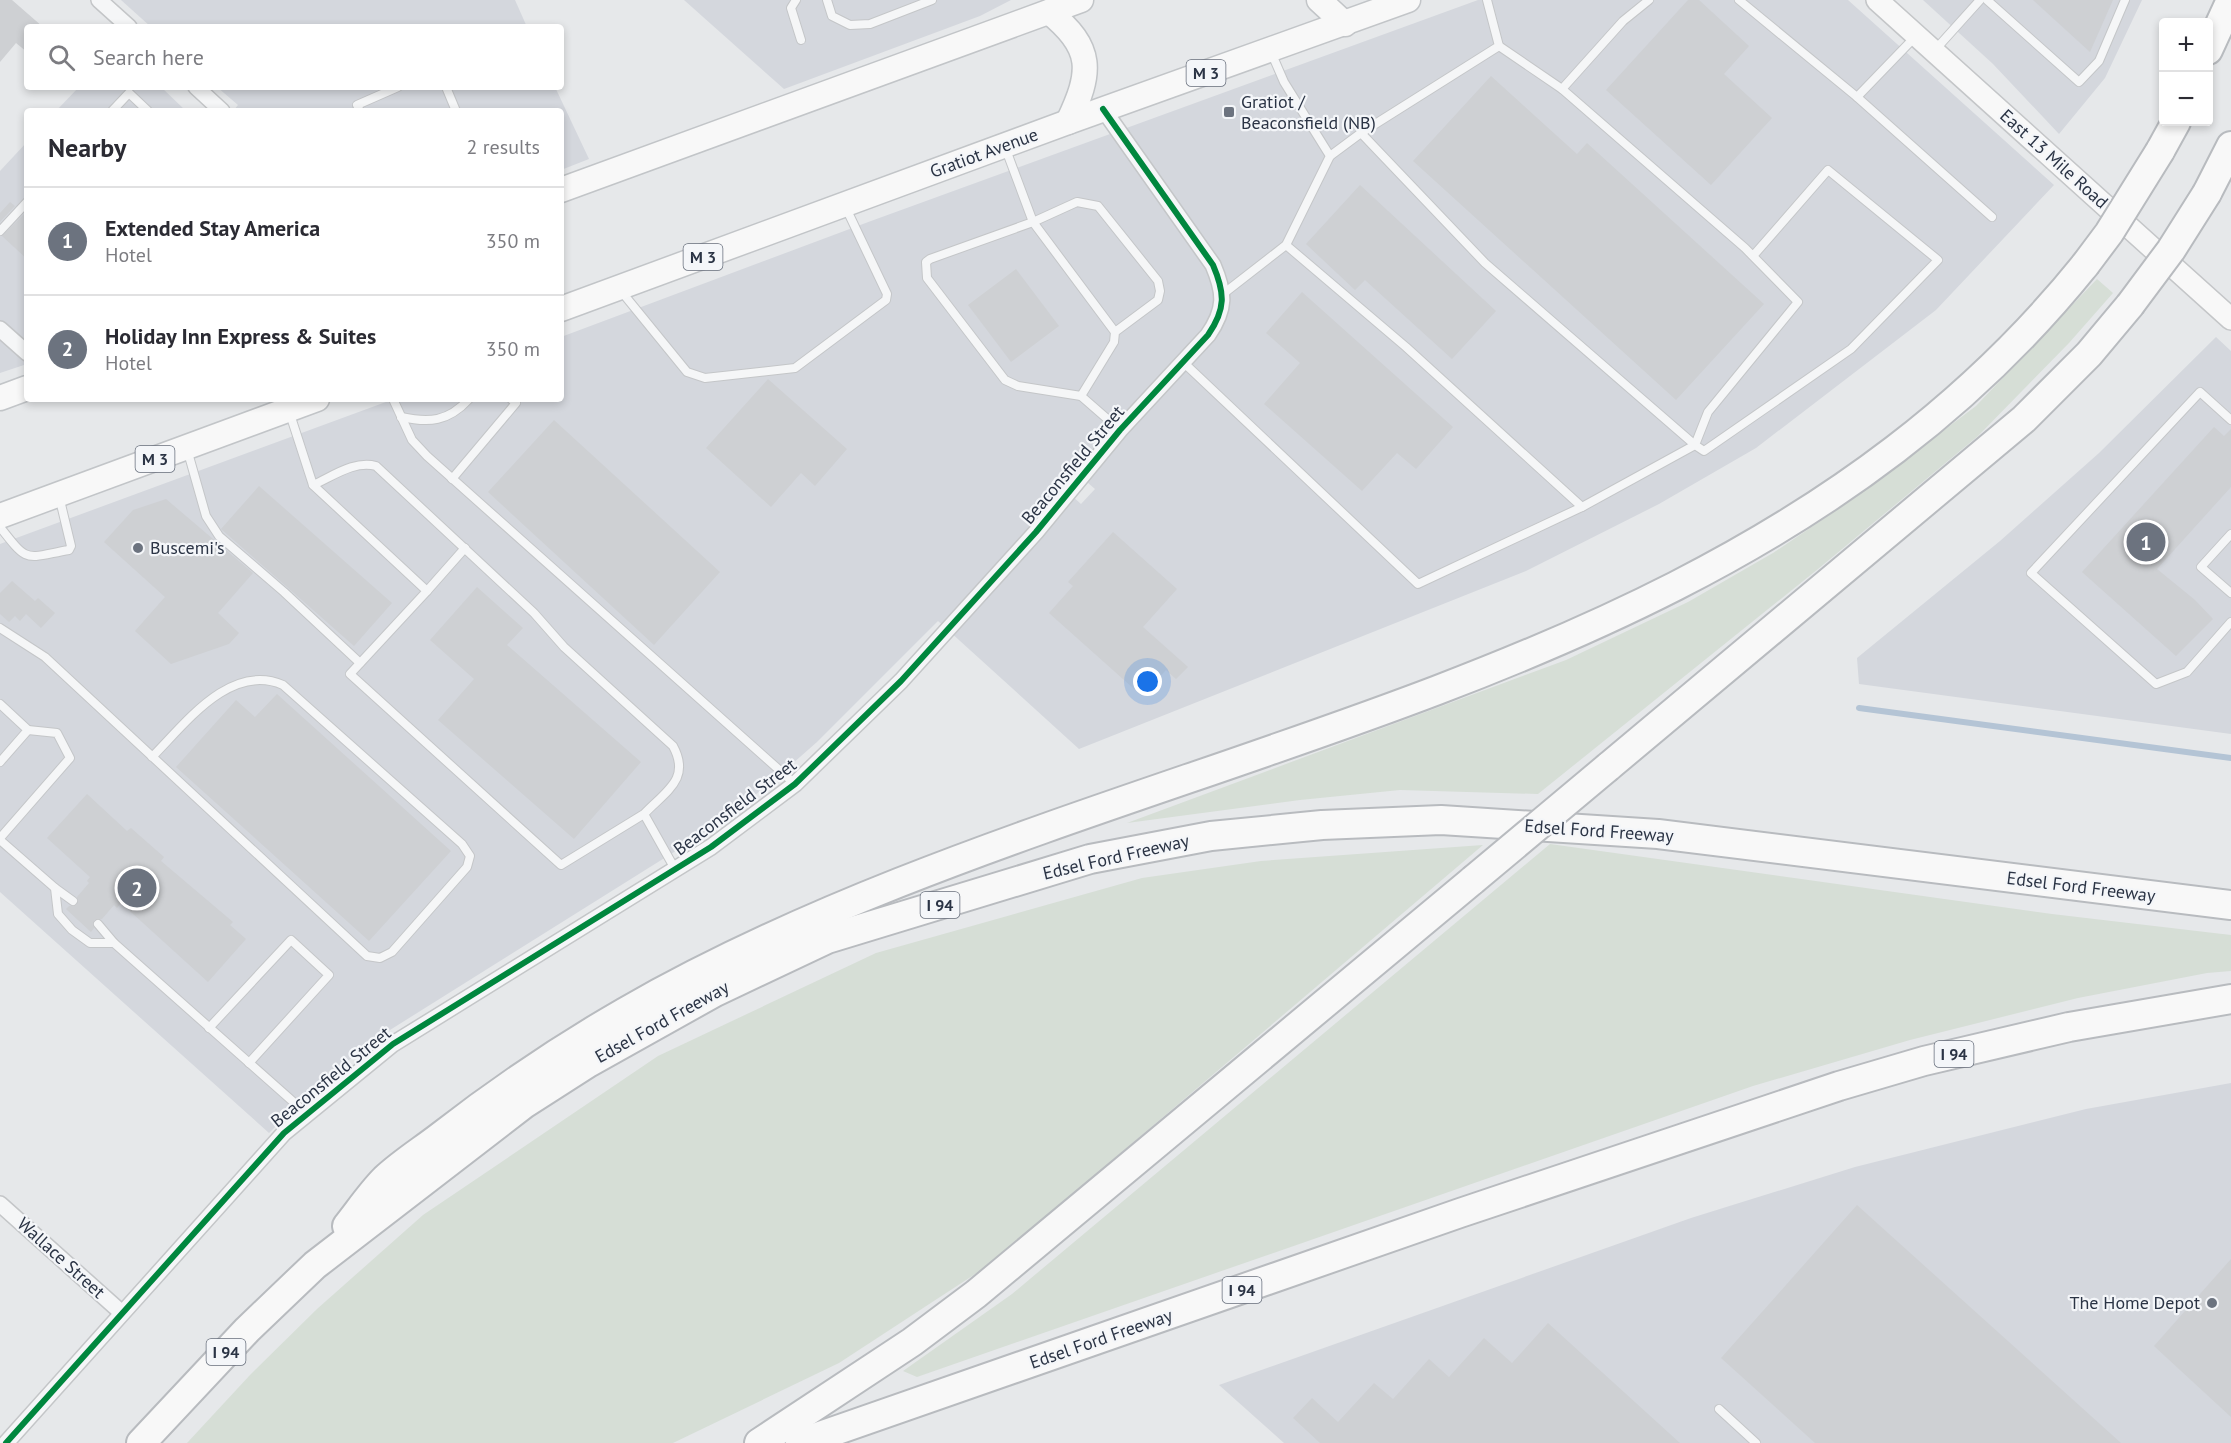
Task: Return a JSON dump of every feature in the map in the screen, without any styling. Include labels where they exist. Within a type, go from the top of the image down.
[{"type":"highway","points":[[2213,39],[2231,0]]},
{"type":"highway","points":[[315,1265],[385,1179],[483,1103],[574,1041],[661,991],[754,943],[918,875],[1538,652],[1638,607],[1728,560],[1850,482],[1932,420],[1994,366],[2042,316],[2109,233],[2174,126]]},
{"type":"highway","points":[[759,1443],[912,1342],[976,1294],[2024,419],[2089,354],[2130,305],[2171,250],[2207,193],[2231,146]]},
{"type":"highway","name":"Edsel Ford Freeway","points":[[141,1443],[246,1330],[315,1265],[524,1104],[597,1057],[715,992],[826,939],[1090,860],[1211,836],[1322,825],[1441,820],[1658,834],[2231,905]]},
{"type":"highway","name":"Edsel Ford Freeway","points":[[800,1443],[1471,1209],[1839,1086],[1924,1061],[2069,1027],[2231,999]]},
{"type":"main road","points":[[564,189],[1048,6],[1080,0]]},
{"type":"main road","points":[[1319,0],[1345,24]]},
{"type":"main road","name":"Gratiot Avenue","points":[[564,308],[1103,109],[1408,0]]},
{"type":"main road","name":"East 13 Mile Road","points":[[1876,0],[2231,319]]},
{"type":"main road","points":[[1048,6],[1076,36],[1086,63],[1080,97],[1068,122]]},
{"type":"main road","points":[[0,398],[24,389]]},
{"type":"main road","name":"M 3","points":[[0,516],[187,447],[279,408],[304,402]]},
{"type":"street","points":[[99,0],[126,24]]},
{"type":"street","points":[[198,90],[213,108]]},
{"type":"street","points":[[1103,109],[1203,249],[1213,265],[1223,294]]},
{"type":"street","name":"Beaconsfield Street","points":[[6,1443],[284,1134],[307,1114],[393,1044],[711,847],[795,784],[901,681],[1036,532],[1120,430],[1216,324],[1223,294]]},
{"type":"street","points":[[0,329],[24,350]]},
{"type":"street","name":"Wallace Street","points":[[0,1204],[122,1313]]},
{"type":"lane","points":[[796,0],[790,8],[801,40]]},
{"type":"lane","points":[[827,0],[832,16],[850,25],[870,24],[932,0]]},
{"type":"lane","points":[[1183,362],[1418,584],[1582,507],[1695,445],[1708,412],[1798,302],[1753,256],[1562,89],[1499,46],[1486,0]]},
{"type":"lane","points":[[1562,89],[1623,21],[1649,0]]},
{"type":"lane","points":[[1739,0],[1857,97],[1992,217]]},
{"type":"lane","points":[[1934,51],[1980,0]]},
{"type":"lane","points":[[1987,0],[2079,82],[2099,61],[2125,0]]},
{"type":"lane","points":[[1857,97],[1916,35]]},
{"type":"lane","points":[[1223,294],[1286,245],[1330,156],[1361,133],[1499,46]]},
{"type":"lane","points":[[1270,51],[1284,82],[1330,156]]},
{"type":"lane","points":[[358,108],[357,105],[391,90]]},
{"type":"lane","points":[[447,90],[455,108]]},
{"type":"lane","points":[[115,108],[129,93],[145,108]]},
{"type":"lane","points":[[1361,133],[1485,263],[1704,451],[1851,349],[1938,260],[1828,170],[1753,256]]},
{"type":"lane","points":[[1004,146],[1033,222],[1115,332],[1114,342],[1081,396]]},
{"type":"lane","points":[[1115,332],[1158,300],[1160,291],[1158,281],[1098,206],[1077,202],[1033,222],[926,262],[925,273],[1005,380],[1018,386],[1081,396],[1120,430]]},
{"type":"lane","points":[[0,231],[24,205]]},
{"type":"lane","points":[[618,288],[687,372],[705,378],[795,368],[886,300],[887,294],[844,205]]},
{"type":"lane","points":[[1286,245],[1406,347],[1582,507]]},
{"type":"lane","points":[[2231,420],[2200,393],[2031,573],[2156,684],[2187,672],[2231,622]]},
{"type":"lane","points":[[394,402],[412,440],[452,479],[795,784]]},
{"type":"lane","points":[[401,417],[424,422],[441,420],[465,402]]},
{"type":"lane","points":[[452,479],[515,402]]},
{"type":"lane","points":[[279,408],[314,485],[427,591]]},
{"type":"lane","points":[[187,447],[207,516],[219,536],[284,592],[360,663]]},
{"type":"lane","points":[[314,485],[354,466],[366,463],[376,466],[465,548],[534,613],[564,647],[673,746],[681,760],[680,775],[644,814],[561,865],[350,674],[465,548]]},
{"type":"lane","points":[[0,527],[22,554],[29,557],[69,550],[71,546],[59,494]]},
{"type":"lane","points":[[2231,534],[2201,567],[2231,593]]},
{"type":"lane","points":[[0,628],[45,657],[152,757],[367,956],[380,958],[392,952],[467,867],[470,855],[462,844],[283,685],[268,678],[230,687],[207,702],[152,757]]},
{"type":"lane","points":[[0,704],[28,730],[57,733],[70,758],[0,839],[54,888],[73,901]]},
{"type":"lane","points":[[0,762],[28,730]]},
{"type":"lane","points":[[644,814],[675,869]]},
{"type":"lane","points":[[54,888],[58,914],[72,930],[90,943],[114,943]]},
{"type":"lane","points":[[98,924],[114,943],[307,1114]]},
{"type":"lane","points":[[209,1028],[291,940],[329,975],[249,1064]]},
{"type":"lane","points":[[1719,1408],[1756,1443]]},
{"type":"shaded area","points":[[121,0],[515,0],[526,24],[148,24]]},
{"type":"shaded area","points":[[684,0],[1011,0],[980,16],[784,89]]},
{"type":"shaded area","points":[[1478,0],[1848,0],[2054,185],[1936,310],[1756,448],[1659,504],[1526,571],[1079,749],[938,621],[817,742],[767,786],[698,837],[374,1040],[319,1084],[269,1133],[0,892],[0,544],[386,402],[564,402],[564,336],[871,221]],"holes":[[[1073,470],[1095,489],[1081,504],[1060,485]]]},
{"type":"shaded area","points":[[1923,0],[2142,0],[2105,78],[2059,134],[1993,64]]},
{"type":"shaded area","points":[[76,90],[164,90],[183,108],[59,108]]},
{"type":"shaded area","points":[[220,90],[556,90],[589,159],[564,169],[564,108],[236,108],[238,105]]},
{"type":"shaded area","points":[[24,145],[24,365],[0,373],[0,171]]},
{"type":"shaded area","points":[[2097,279],[2113,293],[2069,343],[1978,436],[1818,569],[1538,794],[1400,790],[1300,800],[1127,823],[1566,660],[1688,602],[1773,553],[1853,499],[1976,406]]},
{"type":"shaded area","points":[[2216,337],[2231,351],[2231,734],[1859,684],[1857,658],[2000,541],[2099,453]]},
{"type":"shaded area","points":[[1550,844],[2052,914],[2231,935],[2231,971],[2207,973],[2078,998],[1910,1040],[1753,1086],[917,1377],[903,1371],[1012,1294]]},
{"type":"shaded area","points":[[1483,845],[989,1265],[839,1363],[673,1443],[187,1443],[250,1375],[317,1309],[423,1215],[658,1056],[876,953],[1142,878],[1261,861]]},
{"type":"shaded area","points":[[2231,1083],[2231,1443],[1284,1443],[1219,1385],[1691,1218],[1855,1167],[2086,1109]]},
{"type":"building","points":[[0,0],[12,0],[40,24],[24,24],[24,50],[16,43],[0,62]]},
{"type":"building","points":[[1688,0],[1699,0],[1749,46],[1724,74],[1772,118],[1711,185],[1606,90]]},
{"type":"building","points":[[2033,0],[2113,0],[2090,52]]},
{"type":"building","points":[[1491,76],[1577,154],[1587,143],[1764,304],[1676,400],[1413,161]]},
{"type":"building","points":[[1360,185],[1496,311],[1452,359],[1365,280],[1355,290],[1306,244]]},
{"type":"building","points":[[10,202],[15,206],[0,222],[0,213]]},
{"type":"building","points":[[24,214],[24,256],[2,236]]},
{"type":"building","points":[[1016,269],[1059,326],[1011,362],[968,305]]},
{"type":"building","points":[[1302,292],[1453,427],[1416,469],[1397,453],[1362,491],[1264,404],[1300,363],[1266,333]]},
{"type":"building","points":[[768,379],[847,449],[815,486],[801,473],[771,507],[706,448]]},
{"type":"building","points":[[554,420],[720,572],[654,645],[488,492]]},
{"type":"building","points":[[2214,427],[2224,436],[2231,429],[2231,487],[2157,569],[2195,600],[2213,619],[2176,656],[2082,572]]},
{"type":"building","points":[[259,486],[392,603],[354,646],[221,529]]},
{"type":"building","points":[[166,499],[253,573],[218,613],[239,633],[229,644],[171,664],[135,631],[165,597],[104,542],[133,510]]},
{"type":"building","points":[[1113,532],[1177,589],[1143,627],[1188,667],[1176,679],[1166,670],[1142,696],[1049,613],[1073,586],[1068,582]]},
{"type":"building","points":[[12,581],[35,601],[38,598],[55,613],[41,628],[26,614],[20,621],[15,616],[9,622],[0,614],[0,593]]},
{"type":"building","points":[[477,587],[523,628],[507,645],[641,762],[574,839],[438,720],[474,679],[430,640]]},
{"type":"building","points":[[277,694],[451,851],[369,941],[176,767],[236,700],[255,717]]},
{"type":"building","points":[[87,794],[127,831],[131,828],[164,857],[161,861],[233,922],[230,925],[246,939],[208,982],[121,903],[117,908],[114,905],[102,919],[94,920],[94,928],[91,932],[66,909],[77,905],[77,897],[89,883],[87,881],[90,877],[47,838]]},
{"type":"building","points":[[1857,1205],[2121,1443],[1815,1443],[1721,1358]]},
{"type":"building","name":"The Home Depot","points":[[2231,1259],[2231,1417],[2154,1346]]},
{"type":"building","points":[[1548,1323],[1680,1443],[1320,1443],[1293,1418],[1312,1398],[1338,1422],[1374,1383],[1393,1399],[1429,1359],[1449,1377],[1484,1338],[1512,1363]]},
{"type":"waterway","points":[[1859,708],[2231,758]]},
{"type":"cycle path","points":[[6,1443],[284,1133],[393,1044],[711,847],[795,784],[901,681],[1036,532],[1120,430],[1208,335],[1218,317],[1222,301],[1220,284],[1213,265],[1103,109]]},
{"type":"place","name":"Gratiot / Beaconsfield (NB)","points":[[1229,112]]},
{"type":"place","name":"Extended Stay America","points":[[2146,542]]},
{"type":"place","name":"Buscemi's","points":[[138,548]]},
{"type":"place","name":"Holiday Inn Express & Suites","points":[[137,888]]},
{"type":"place","name":"The Home Depot","points":[[2212,1303]]}]
